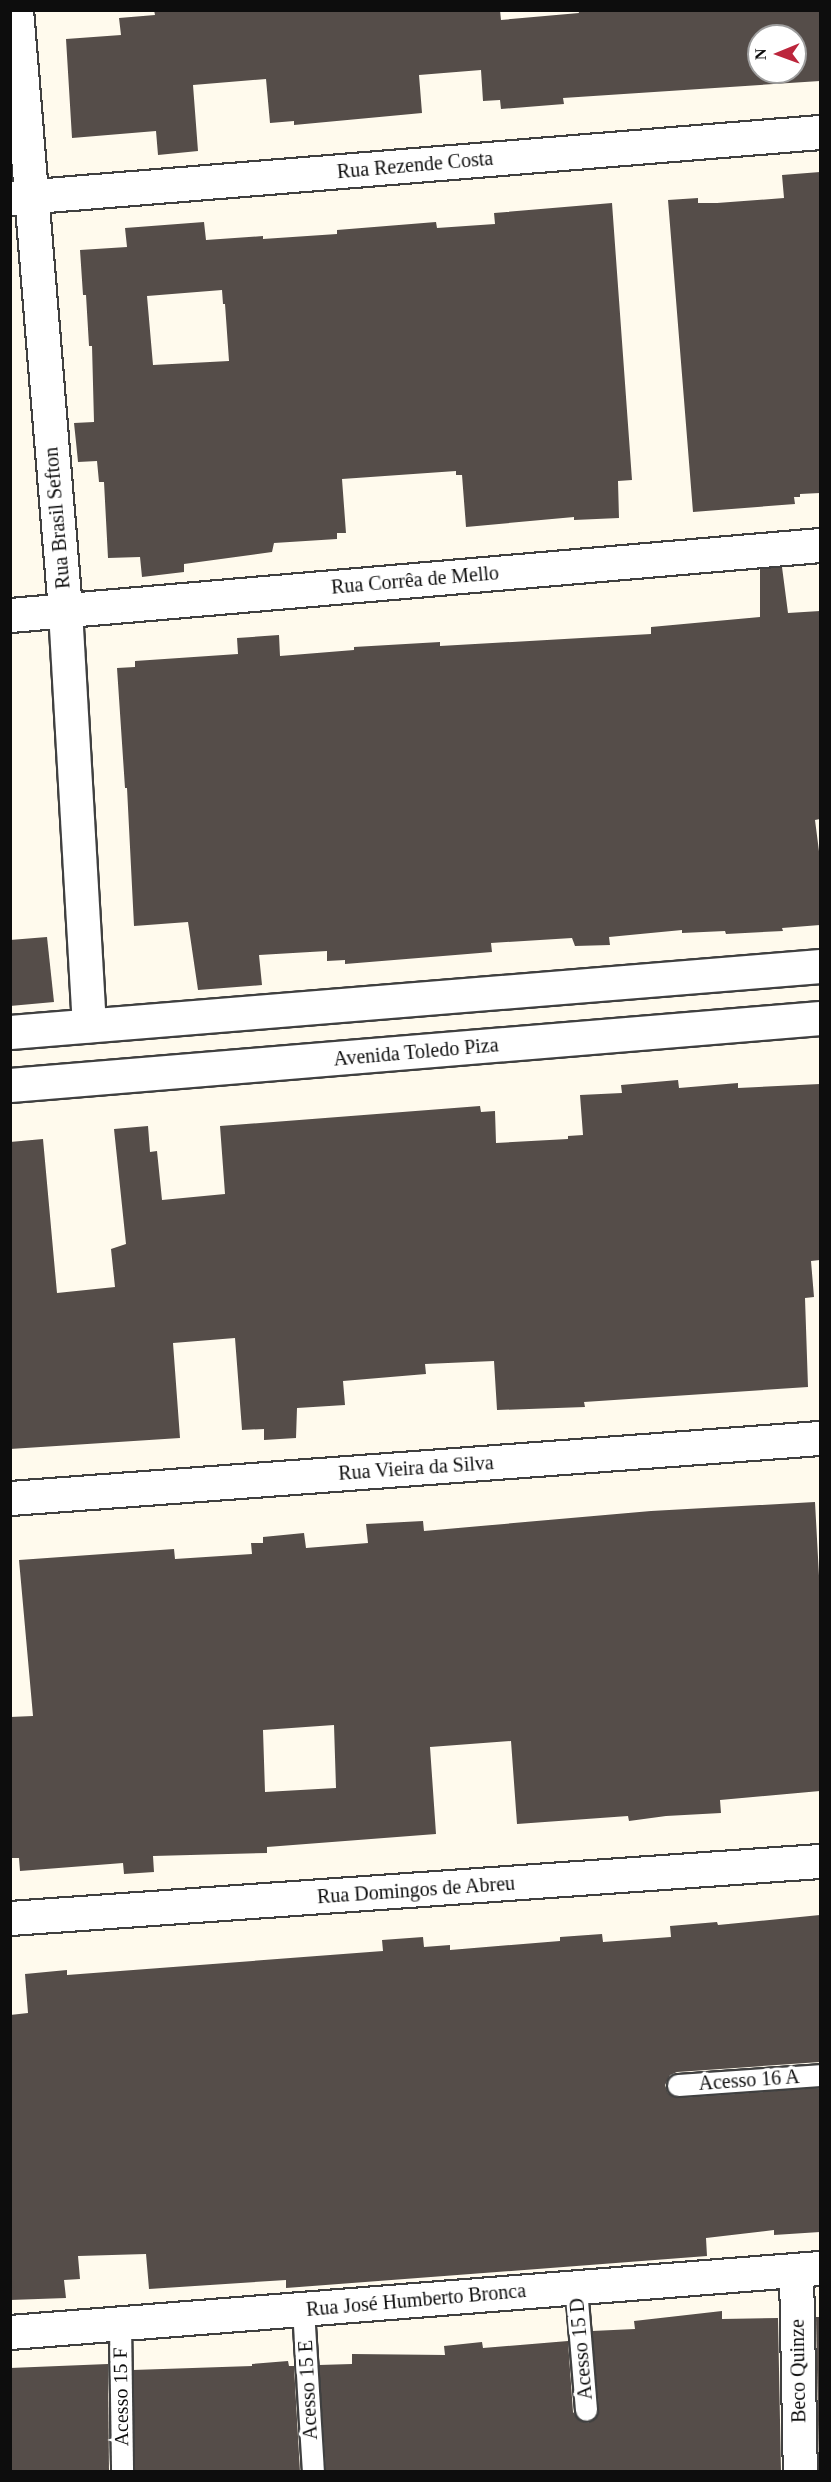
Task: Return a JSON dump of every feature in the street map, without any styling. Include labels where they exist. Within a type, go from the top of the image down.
[{"type":"street","name":"Rua Brasil Sefton","points":[[16,10],[21,197],[65,610],[89,1025]]},
{"type":"street","name":"Rua Rezende Costa","points":[[21,197],[820,132]]},
{"type":"street","name":"Rua Corrêa de Mello","points":[[10,615],[820,545]]},
{"type":"street","points":[[10,1032],[820,966]]},
{"type":"street","name":"Avenida Toledo Piza","points":[[10,1085],[820,1018]]},
{"type":"street","name":"Rua Vieira da Silva","points":[[10,1498],[820,1438]]},
{"type":"street","name":"Rua Domingos de Abreu","points":[[10,1918],[820,1861]]},
{"type":"street","name":"Rua José Humberto Bronca","points":[[10,2332],[808,2270]]},
{"type":"street","name":"Beco Quinze","points":[[800,2472],[808,2270]]},
{"type":"lane","name":"Acesso 16 A","points":[[678,2085],[820,2075]]},
{"type":"lane","name":"Acesso 15 D","points":[[576,2288],[586,2410]]},
{"type":"lane","name":"Acesso 15 E","points":[[303,2309],[313,2472]]},
{"type":"lane","name":"Acesso 15 F","points":[[120,2323],[122,2472]]},
{"type":"building","points":[[154,10],[500,10],[501,20],[579,13],[578,10],[820,10],[820,81],[807,82],[807,24],[747,24],[747,84],[775,84],[563,98],[564,104],[501,109],[500,100],[483,101],[481,70],[419,75],[422,113],[294,125],[294,121],[270,123],[266,79],[193,85],[198,151],[158,155],[156,131],[72,138],[66,39],[121,35],[119,18],[155,15]]},
{"type":"building","points":[[820,172],[820,493],[800,494],[800,497],[794,497],[795,504],[693,512],[668,200],[698,198],[698,203],[717,203],[784,198],[782,175]]},
{"type":"building","points":[[612,203],[632,480],[618,481],[619,518],[574,520],[574,517],[466,527],[462,475],[456,475],[456,471],[342,479],[346,533],[337,533],[337,539],[274,543],[272,552],[184,564],[184,572],[142,577],[140,557],[108,558],[104,482],[99,482],[97,461],[78,462],[74,423],[94,422],[92,346],[89,346],[80,250],[127,247],[125,228],[204,222],[206,240],[263,236],[263,239],[337,234],[337,230],[436,222],[437,228],[495,224],[494,213]],"holes":[[[222,290],[223,304],[225,304],[229,361],[153,365],[147,296]]]},
{"type":"building","points":[[782,567],[788,613],[820,611],[820,819],[815,820],[820,859],[820,925],[782,928],[783,931],[726,934],[725,931],[682,933],[682,930],[609,937],[610,945],[575,946],[572,938],[491,943],[492,952],[345,964],[345,960],[327,961],[327,951],[259,955],[262,985],[198,990],[188,922],[134,926],[127,788],[125,788],[117,668],[135,667],[135,661],[238,654],[237,638],[279,635],[280,656],[354,650],[354,647],[440,642],[440,646],[651,634],[651,627],[760,617],[760,569]]},
{"type":"building","points":[[47,937],[54,1002],[10,1006],[10,940]]},
{"type":"building","points":[[678,1080],[679,1088],[738,1083],[738,1088],[820,1084],[820,1260],[811,1261],[814,1297],[805,1298],[808,1387],[584,1402],[585,1407],[497,1410],[494,1361],[425,1364],[426,1374],[343,1381],[345,1405],[297,1408],[296,1438],[264,1440],[264,1429],[242,1430],[235,1338],[173,1343],[180,1438],[10,1449],[10,1142],[43,1139],[57,1293],[115,1287],[111,1249],[126,1244],[114,1129],[148,1126],[150,1152],[157,1151],[162,1200],[225,1194],[220,1126],[480,1106],[481,1112],[495,1111],[496,1143],[568,1139],[568,1136],[583,1135],[580,1095],[622,1093],[621,1085]]},
{"type":"building","points":[[815,1502],[820,1594],[820,1791],[720,1800],[721,1813],[629,1821],[628,1816],[517,1824],[511,1741],[430,1747],[436,1834],[267,1847],[267,1853],[153,1856],[154,1872],[124,1874],[123,1863],[20,1871],[19,1858],[10,1858],[10,1717],[33,1716],[19,1560],[174,1549],[175,1559],[252,1554],[251,1543],[263,1543],[263,1537],[304,1533],[306,1548],[368,1543],[366,1524],[423,1521],[424,1531],[651,1511]],"holes":[[[334,1725],[336,1788],[265,1792],[263,1730]]]},
{"type":"building","points":[[820,1915],[820,2062],[677,2072],[670,2075],[665,2085],[668,2093],[679,2098],[820,2088],[820,2232],[774,2235],[774,2230],[706,2238],[707,2256],[286,2288],[286,2280],[149,2289],[146,2254],[78,2256],[80,2279],[64,2280],[66,2298],[10,2300],[10,2015],[28,2013],[25,1974],[67,1970],[67,1975],[383,1951],[382,1940],[423,1937],[424,1947],[450,1945],[450,1950],[560,1941],[560,1937],[602,1934],[603,1942],[671,1937],[670,1926],[717,1922],[718,1925]]},
{"type":"building","points":[[722,2311],[722,2319],[778,2318],[781,2472],[326,2472],[319,2365],[352,2364],[352,2354],[445,2355],[444,2346],[482,2342],[483,2348],[568,2341],[573,2412],[580,2421],[588,2423],[597,2416],[599,2409],[592,2331],[635,2329],[634,2321]]},
{"type":"building","points":[[816,2317],[820,2317],[820,2472],[819,2472]]},
{"type":"building","points":[[288,2361],[289,2366],[294,2366],[300,2472],[135,2472],[133,2370],[252,2366],[252,2364]]},
{"type":"building","points":[[108,2364],[109,2472],[10,2472],[10,2368]]}]
